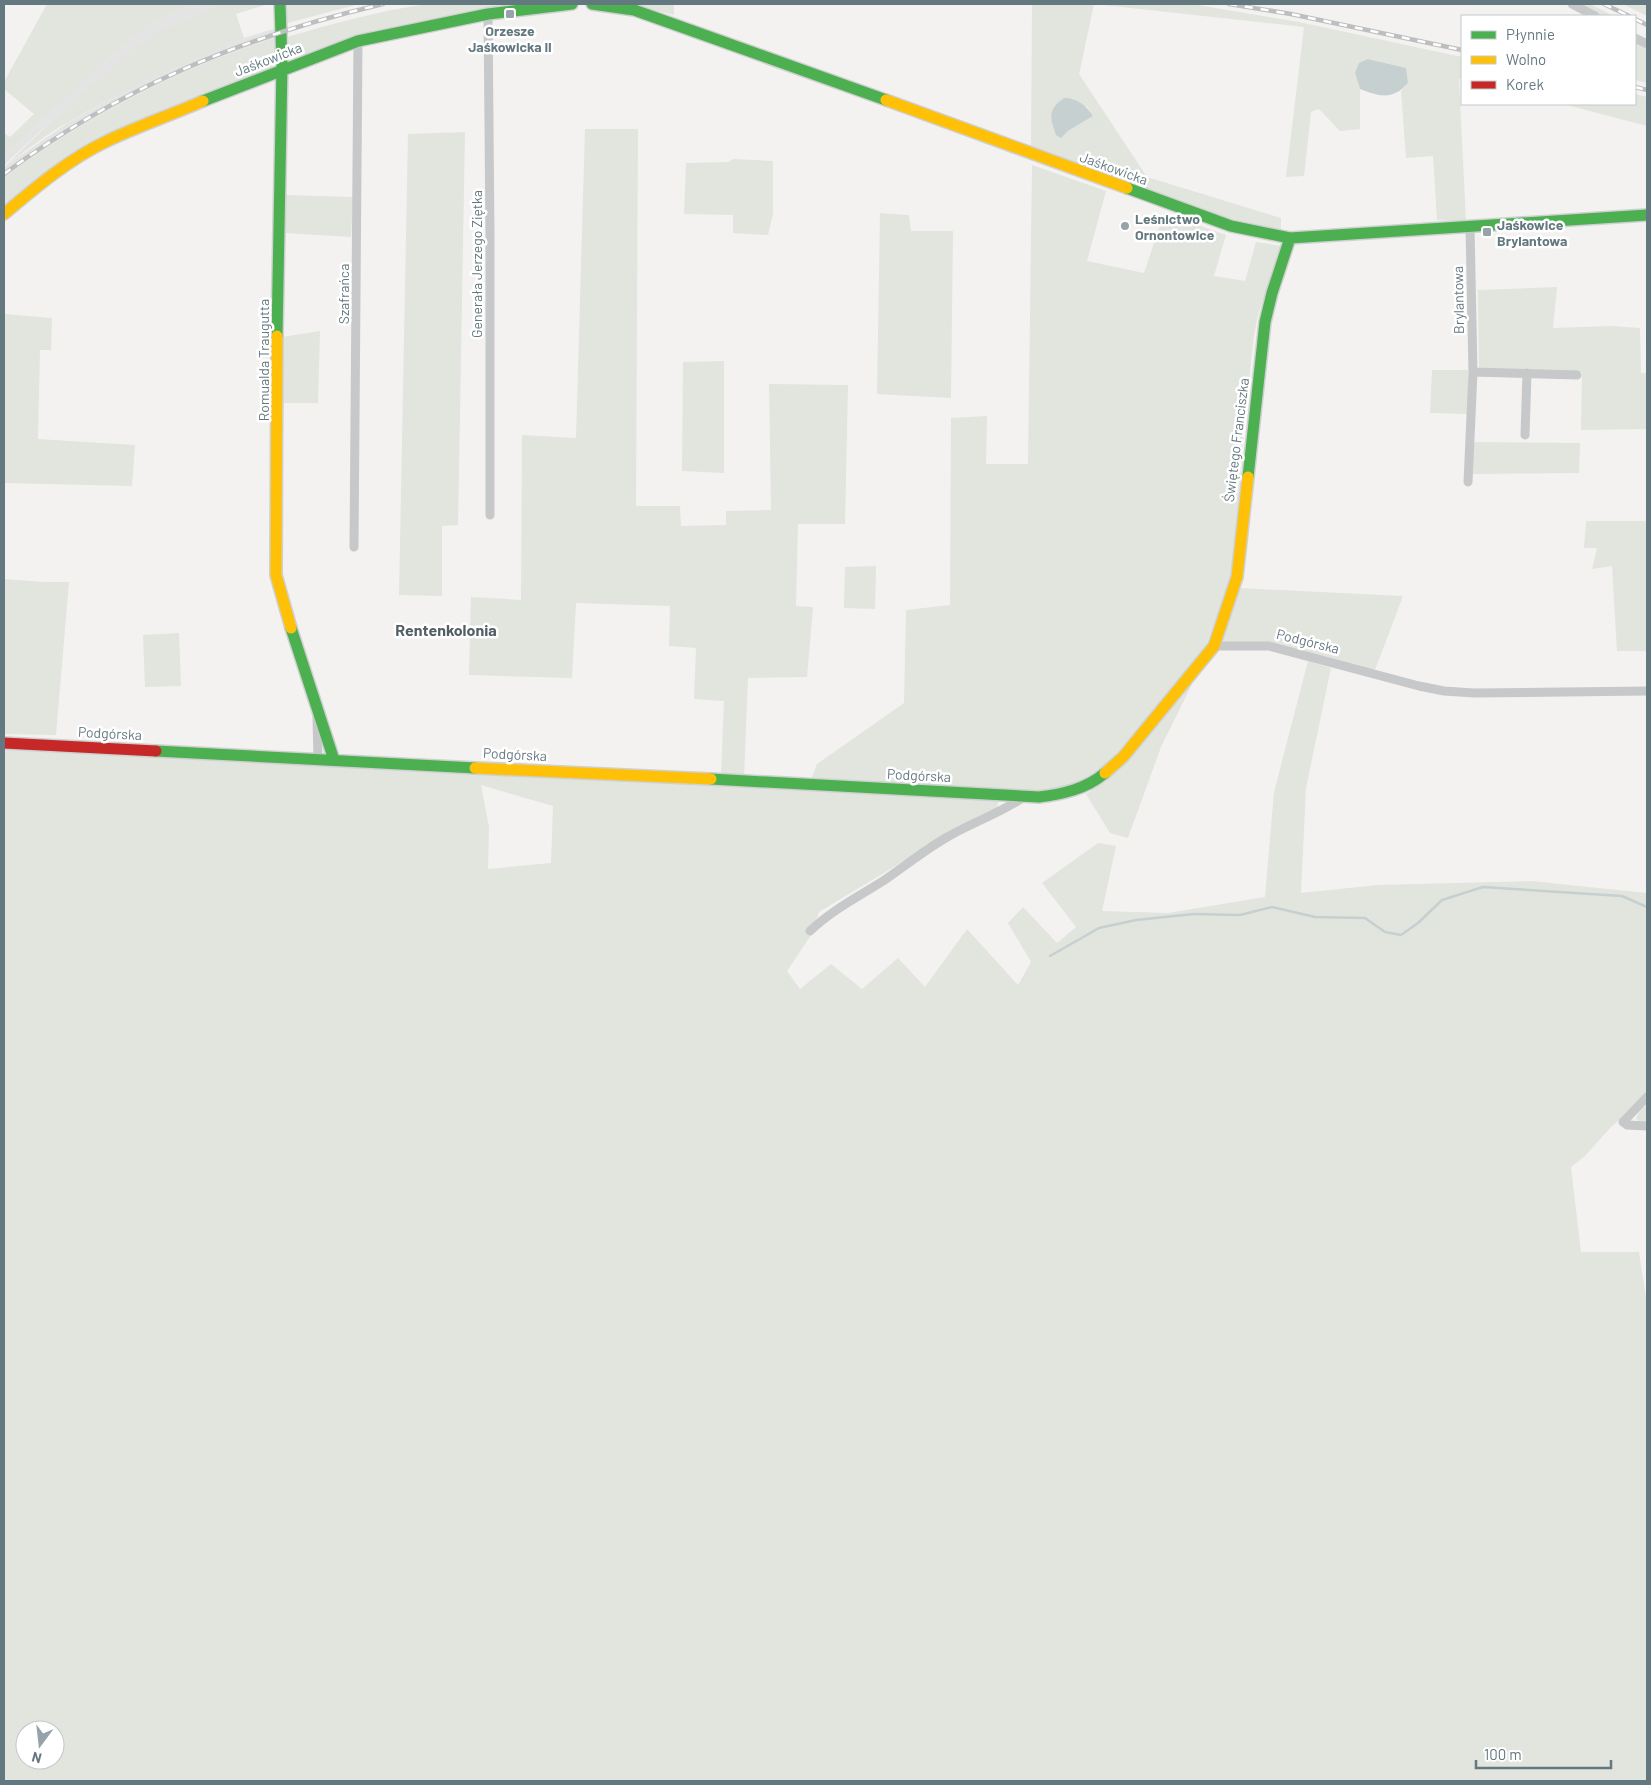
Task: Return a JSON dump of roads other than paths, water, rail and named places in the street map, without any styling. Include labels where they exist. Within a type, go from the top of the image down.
[{"type":"street","name":"Romualda Traugutta","points":[[280,4],[276,575],[281,598],[334,760]]},
{"type":"street","name":"Jaśkowicka","points":[[4,214],[44,181],[80,156],[107,141],[281,70],[358,41],[488,14],[572,4]]},
{"type":"street","name":"Jaśkowicka","points":[[592,4],[634,10],[1231,226],[1290,238],[1647,215]]},
{"type":"street","points":[[1572,4],[1593,15]]},
{"type":"street","name":"Generała Jerzego Ziętka","points":[[488,14],[490,515]]},
{"type":"street","name":"Szafrańca","points":[[354,547],[358,41]]},
{"type":"street","name":"Brylantowa","points":[[1468,482],[1473,372],[1470,227]]},
{"type":"street","name":"Świętego Franciszka","points":[[1214,646],[1237,577],[1265,322],[1272,293],[1290,238]]},
{"type":"street","points":[[1473,372],[1577,375]]},
{"type":"street","points":[[1525,435],[1527,373]]},
{"type":"street","name":"Podgórska","points":[[4,743],[859,786],[1044,798],[1080,790],[1114,768],[1214,646],[1269,646],[1444,691],[1474,693],[1647,691]]},
{"type":"street","name":"Romualda Traugutta","points":[[317,710],[318,760]]},
{"type":"street","points":[[810,931],[823,918],[948,836],[1004,810],[1024,797]]},
{"type":"street","points":[[1647,1097],[1623,1122],[1627,1125],[1647,1126]]},
{"type":"waterway","points":[[1050,956],[1099,928],[1136,920],[1194,914],[1240,915],[1272,907],[1315,917],[1365,918],[1385,932],[1401,935],[1418,923],[1442,900],[1483,887],[1622,896],[1647,907]]},
{"type":"railway","points":[[4,174],[48,143],[93,115],[184,69],[232,49],[281,32],[383,4]]},
{"type":"railway","points":[[1229,4],[1291,14],[1461,50]]},
{"type":"railway","points":[[1604,4],[1627,15]]},
{"type":"railway","points":[[1636,20],[1647,25]]},
{"type":"railway","points":[[1636,87],[1647,90]]},
{"type":"place","name":"Orzesze Jaśkowicka II","points":[[510,14]]},
{"type":"place","name":"Leśnictwo Ornontowice","points":[[1125,226]]},
{"type":"place","name":"Jaśkowice Brylantowa","points":[[1487,232]]},
{"type":"district","name":"Rentenkolonia","points":[[446,629]]}]
